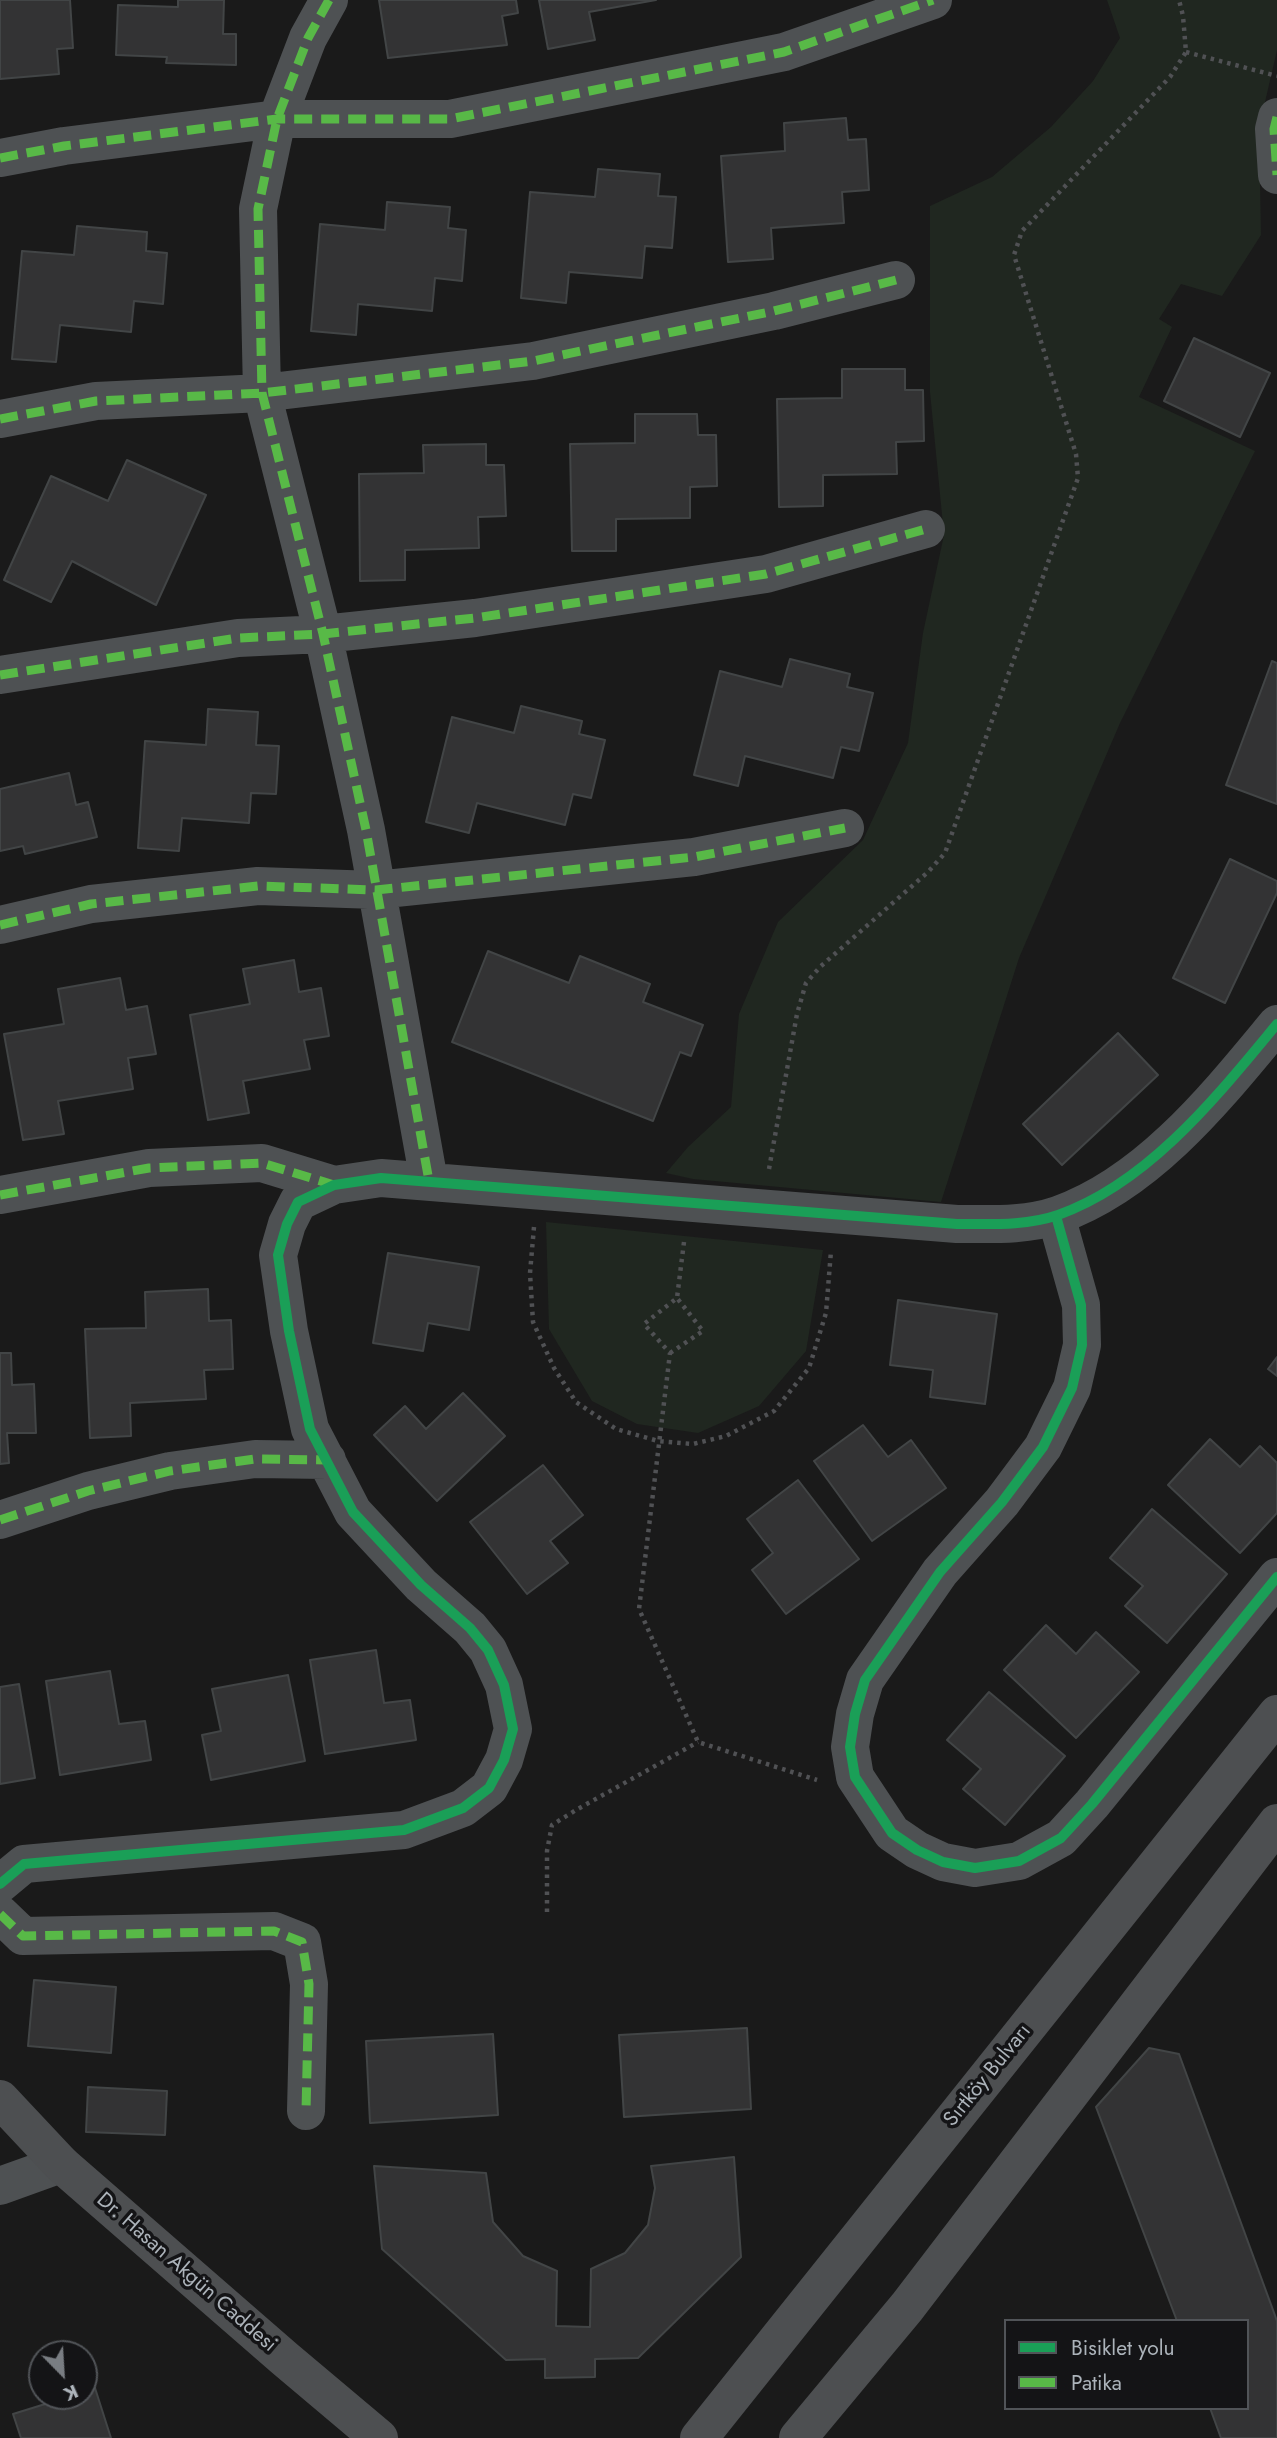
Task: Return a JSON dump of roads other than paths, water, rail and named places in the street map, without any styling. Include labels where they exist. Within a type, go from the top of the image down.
[{"type":"main road","name":"Sırtköy Bulvarı","points":[[699,2438],[1277,1714]]},
{"type":"main road","points":[[798,2438],[907,2307],[1277,1823]]},
{"type":"main road","name":"Dr. Hasan Akgün Caddesi","points":[[0,2099],[61,2164],[380,2438]]},
{"type":"street","points":[[329,0],[308,38],[277,119],[258,209],[262,393],[323,634],[366,830],[429,1181]]},
{"type":"street","points":[[0,158],[64,146],[277,119],[450,119],[784,52],[933,0]]},
{"type":"street","points":[[1277,117],[1274,129],[1277,175]]},
{"type":"street","points":[[0,419],[96,401],[262,393],[533,360],[774,311],[895,280]]},
{"type":"street","points":[[0,675],[238,638],[323,634],[475,618],[766,574],[926,529]]},
{"type":"street","points":[[0,925],[91,904],[258,886],[376,890],[694,857],[845,828]]},
{"type":"street","points":[[0,1884],[24,1864],[404,1830],[463,1808],[489,1788],[504,1759],[513,1728],[504,1685],[488,1650],[470,1628],[421,1585],[353,1512],[310,1429],[289,1331],[278,1255],[287,1224],[298,1202],[334,1185],[381,1178],[957,1224],[1010,1224],[1056,1216],[1087,1203],[1127,1178],[1169,1143],[1216,1098],[1277,1024]]},
{"type":"street","points":[[0,1195],[149,1168],[262,1163],[334,1185]]},
{"type":"street","points":[[1056,1216],[1081,1305],[1082,1345],[1072,1388],[1043,1447],[1002,1502],[940,1572],[864,1680],[850,1747],[855,1777],[892,1833],[917,1850],[943,1862],[975,1868],[1019,1861],[1061,1838],[1092,1804],[1277,1577]]},
{"type":"street","points":[[0,1520],[88,1491],[170,1471],[255,1459],[327,1460]]},
{"type":"street","points":[[0,1914],[23,1936],[274,1931],[302,1942],[309,1984],[306,2111]]},
{"type":"street","points":[[0,2186],[61,2164]]}]
